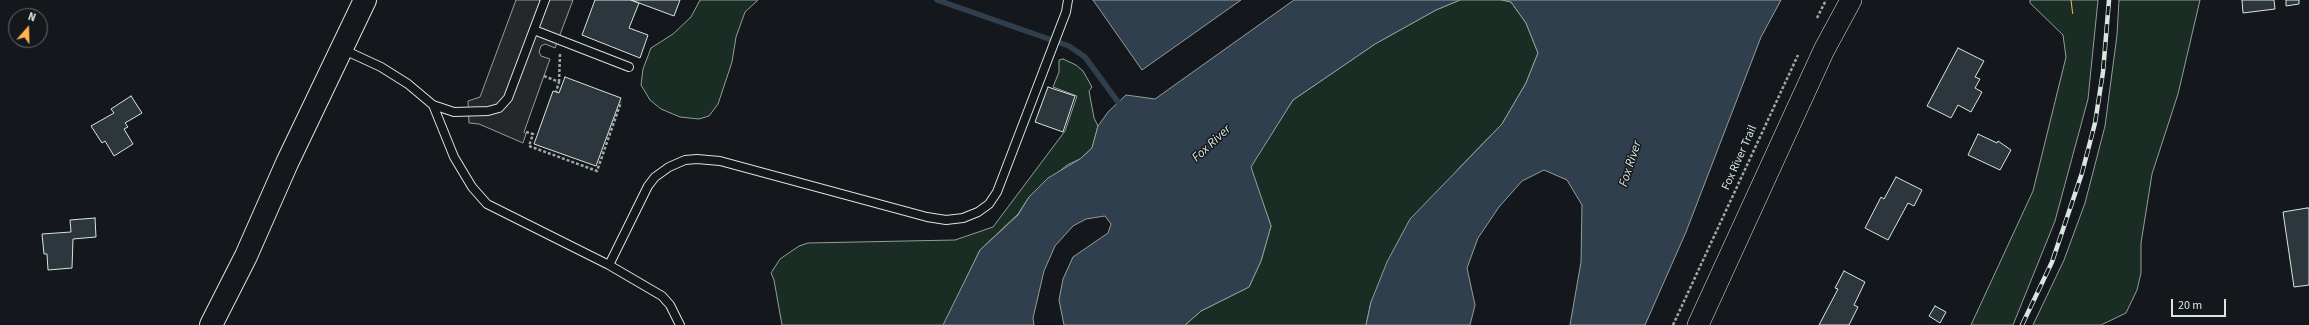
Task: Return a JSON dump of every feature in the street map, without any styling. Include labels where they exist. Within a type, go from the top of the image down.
[{"type":"main road","points":[[211,325],[246,256],[364,0]]},
{"type":"street","points":[[1698,325],[1824,50],[1851,0]]},
{"type":"lane","points":[[341,49],[381,67],[408,84],[433,105],[454,112],[488,111],[499,108],[508,98],[545,0]]},
{"type":"lane","points":[[609,265],[648,186],[669,166],[685,160],[697,158],[720,161],[927,217],[946,220],[963,218],[978,212],[989,204],[997,192],[1066,12],[1068,0]]},
{"type":"lane","points":[[534,30],[629,67]]},
{"type":"lane","points":[[433,105],[454,157],[472,187],[487,204],[609,265],[662,296],[670,305],[680,325]]},
{"type":"path","points":[[1815,21],[1826,0]]},
{"type":"path","name":"Fox River Trail","points":[[1673,325],[1801,49]]},
{"type":"path","points":[[556,92],[559,82],[560,51]]},
{"type":"path","points":[[544,76],[559,82]]},
{"type":"path","points":[[526,132],[533,134],[529,146],[597,171],[622,102]]},
{"type":"green space","points":[[700,0],[758,0],[745,12],[736,37],[732,62],[718,104],[709,116],[699,119],[680,117],[661,109],[650,100],[641,85],[643,69],[651,48],[673,34],[691,17]]},
{"type":"green space","points":[[1460,0],[1502,0],[1511,2],[1526,23],[1538,53],[1526,83],[1502,124],[1459,168],[1371,302],[1366,325],[1185,325],[1201,311],[1249,287],[1261,261],[1271,226],[1250,167],[1293,100],[1375,44],[1436,10]]},
{"type":"green space","points":[[2030,0],[2098,0],[2088,99],[2055,221],[2013,325],[1971,325],[2033,191],[2066,57],[2063,35],[2030,3]]},
{"type":"green space","points":[[2119,0],[2200,0],[2178,94],[2152,174],[2141,243],[2141,273],[2137,290],[2126,313],[2101,325],[2033,325],[2064,260],[2085,203],[2105,126],[2117,35]]},
{"type":"green space","points":[[1063,59],[1076,65],[1083,71],[1092,87],[1089,91],[1094,118],[1098,126],[1092,148],[1080,159],[1067,165],[1029,197],[1018,214],[980,250],[944,325],[782,325],[774,280],[771,273],[780,259],[799,246],[808,243],[955,240],[993,227],[1065,131],[1077,96],[1053,87],[1059,72],[1059,60]]},
{"type":"shaded area","points":[[516,0],[573,0],[555,48],[545,44],[541,46],[539,52],[541,56],[550,59],[524,132],[526,134],[523,143],[479,124],[469,123],[468,101],[480,97]]},
{"type":"water","points":[[1093,0],[1241,0],[1142,70]]},
{"type":"water","name":"Fox River","points":[[1294,0],[1460,0],[1436,10],[1375,44],[1293,100],[1251,167],[1271,226],[1261,261],[1249,287],[1201,311],[1185,325],[1064,325],[1059,300],[1063,279],[1073,257],[1108,233],[1111,224],[1105,216],[1086,219],[1073,226],[1055,246],[1044,271],[1033,318],[1034,325],[943,325],[980,250],[1018,215],[1029,197],[1048,178],[1080,159],[1092,148],[1098,126],[1108,112],[1126,95],[1155,99]]},
{"type":"water","name":"Fox River","points":[[1502,0],[1781,0],[1761,37],[1686,232],[1645,325],[1570,325],[1581,262],[1582,205],[1567,180],[1544,170],[1522,181],[1499,207],[1478,238],[1467,268],[1475,305],[1470,325],[1366,325],[1371,302],[1387,262],[1410,219],[1502,124],[1526,83],[1538,53],[1526,23],[1511,2]]},
{"type":"building","points":[[595,0],[631,0],[639,3],[629,28],[648,35],[640,58],[582,35]]},
{"type":"building","points":[[631,0],[680,0],[674,16]]},
{"type":"building","points":[[2242,0],[2274,0],[2275,9],[2243,13]]},
{"type":"building","points":[[2286,0],[2299,0],[2299,4],[2286,6]]},
{"type":"building","points":[[1958,48],[1984,61],[1975,77],[1980,79],[1975,88],[1982,92],[1971,112],[1958,105],[1951,118],[1927,106]]},
{"type":"building","points":[[565,77],[621,98],[596,166],[534,144],[553,91],[559,93]]},
{"type":"building","points":[[1048,87],[1075,96],[1063,132],[1035,122]]},
{"type":"building","points":[[131,96],[142,113],[125,123],[128,127],[124,129],[133,144],[114,156],[105,141],[102,143],[91,126],[114,113],[111,109]]},
{"type":"building","points":[[1978,134],[1997,143],[1998,141],[2011,150],[2000,170],[1968,155]]},
{"type":"building","points":[[1896,177],[1922,190],[1914,206],[1908,203],[1888,240],[1865,228],[1881,197],[1884,199]]},
{"type":"building","points":[[2309,208],[2309,285],[2294,287],[2283,212]]},
{"type":"building","points":[[95,218],[96,237],[73,239],[72,268],[48,270],[47,254],[44,254],[42,234],[71,232],[70,220]]},
{"type":"building","points":[[1844,271],[1865,282],[1854,305],[1858,307],[1849,325],[1819,325],[1838,289],[1835,288]]},
{"type":"building","points":[[1935,306],[1946,312],[1940,323],[1929,316]]},
{"type":"waterway","points":[[937,0],[1069,46],[1085,57],[1118,102]]},
{"type":"railway","points":[[2022,325],[2052,262],[2082,173],[2095,123],[2103,72],[2109,0]]},
{"type":"power","points":[[2071,0],[2073,16]]}]
